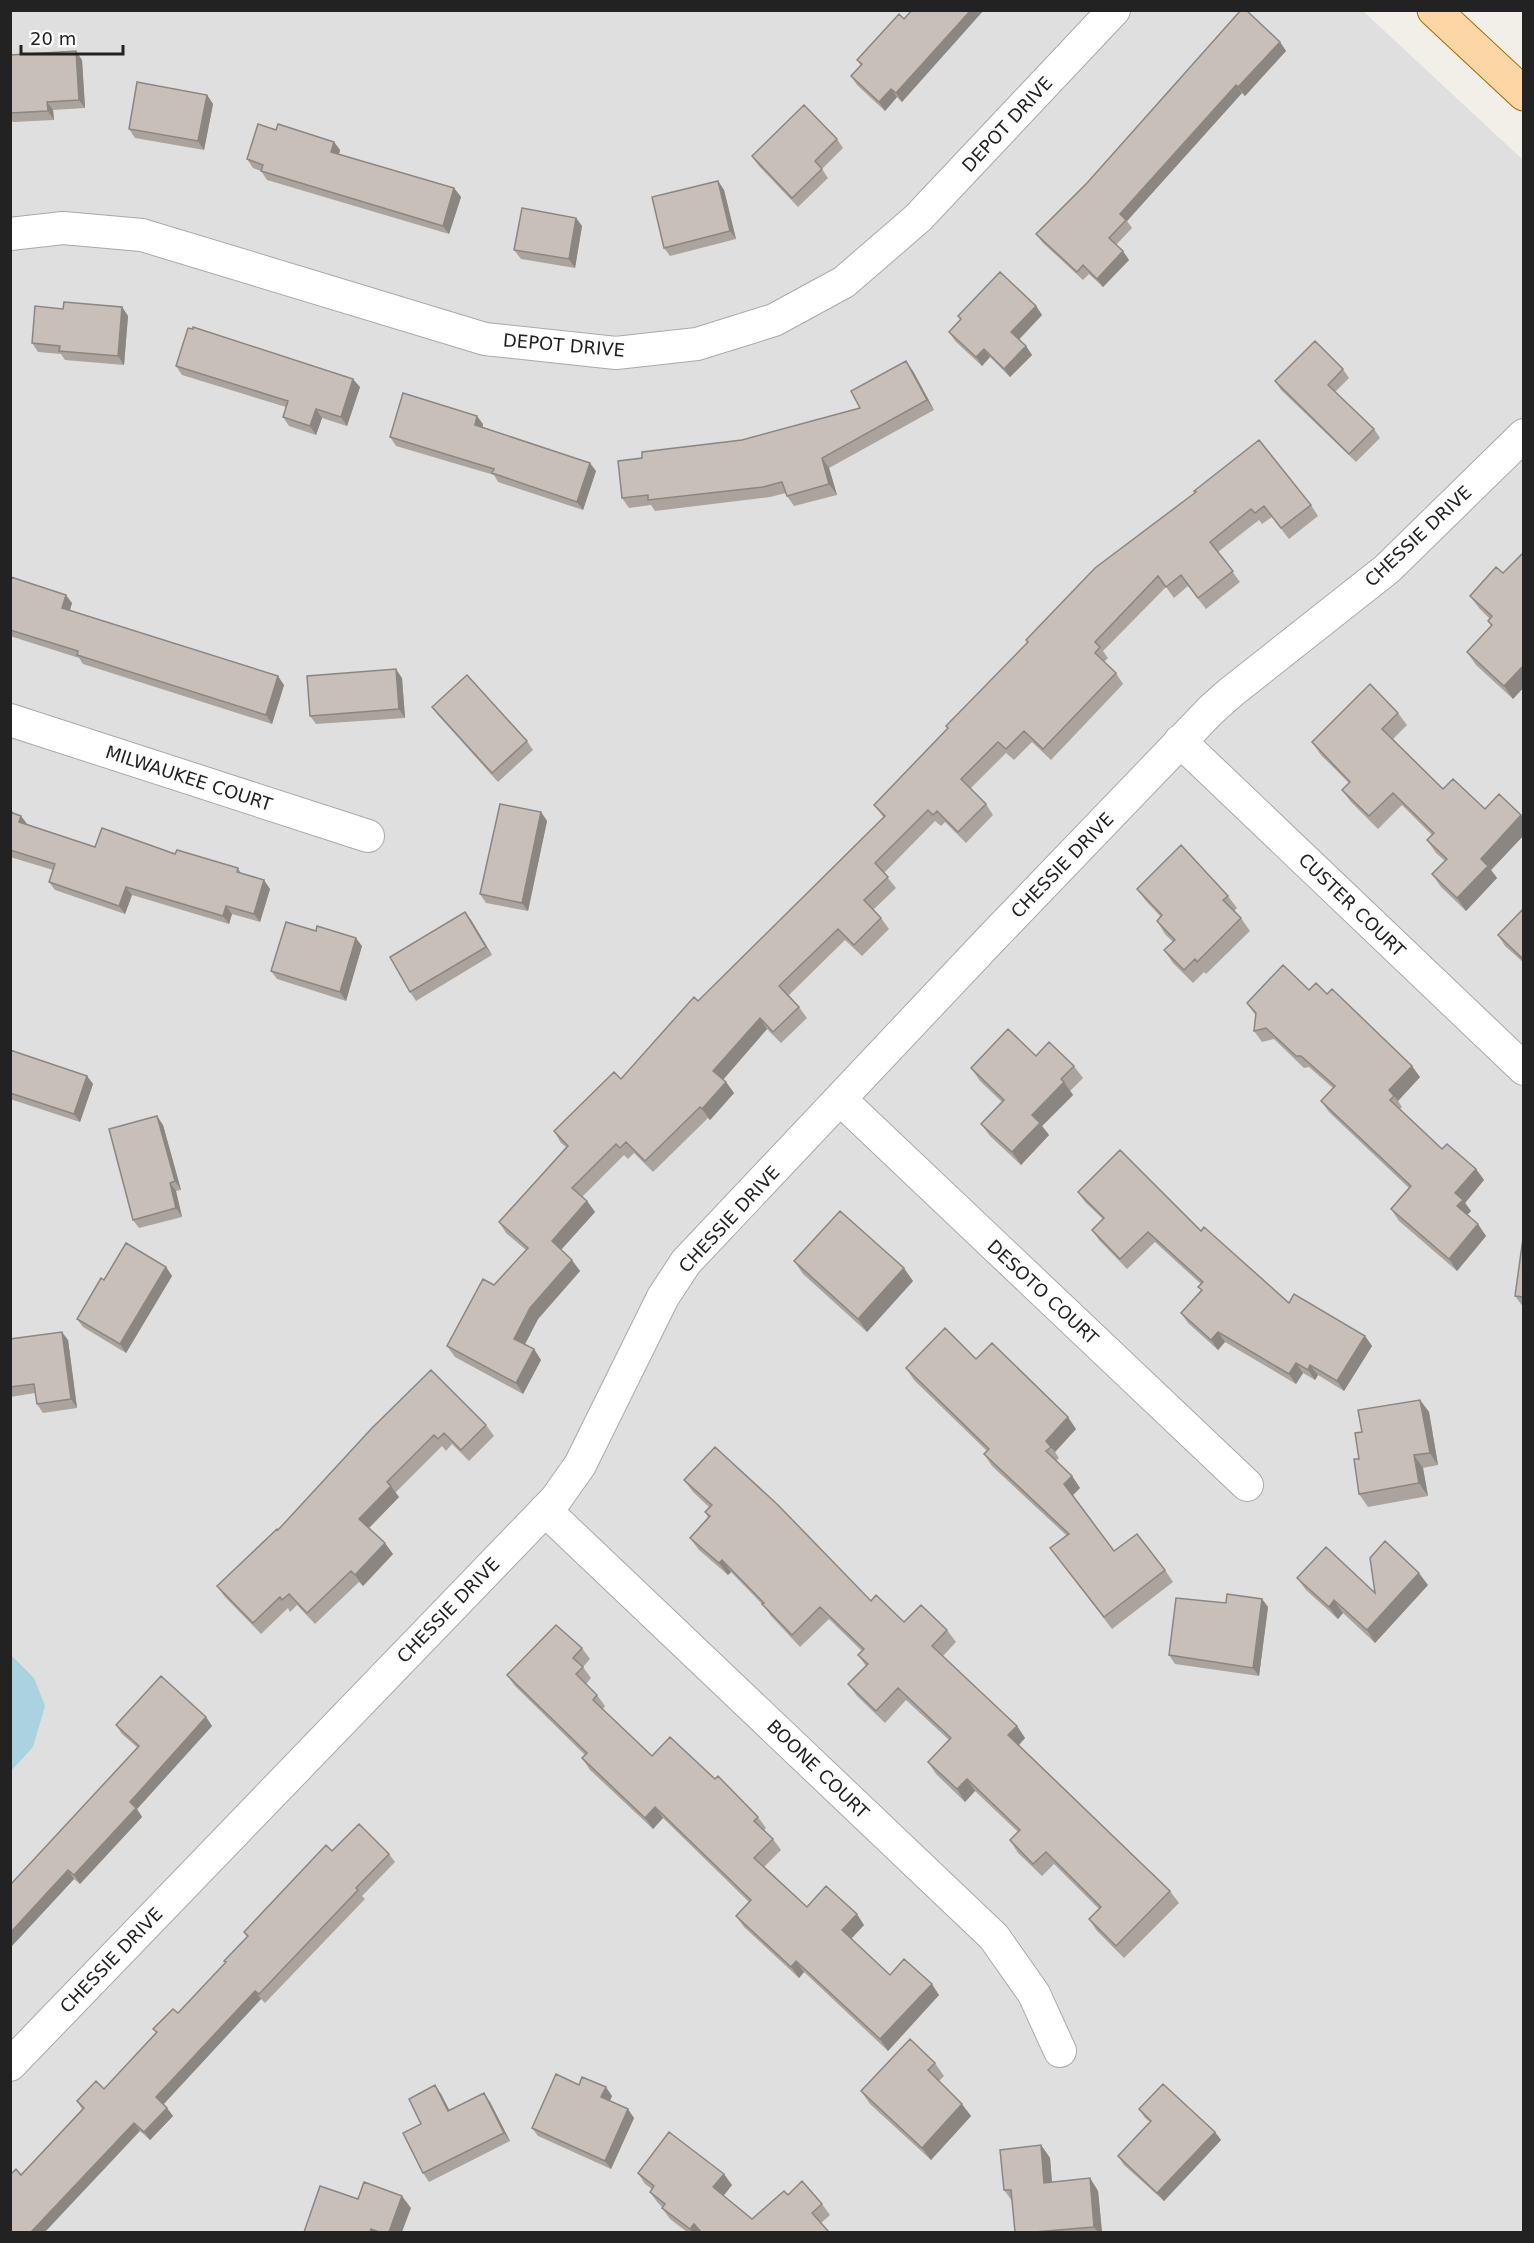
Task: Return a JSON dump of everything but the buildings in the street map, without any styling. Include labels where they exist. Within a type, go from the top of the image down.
[{"type":"main road","points":[[1434,10],[1524,94]]},
{"type":"street","name":"DEPOT DRIVE","points":[[10,234],[63,228],[142,235],[484,339],[616,353],[697,344],[774,320],[844,282],[918,218],[1114,10]]},
{"type":"street","name":"CHESSIE DRIVE","points":[[10,2065],[560,1494],[580,1465],[663,1296],[678,1273],[1180,741],[1230,693],[1387,569],[1524,435]]},
{"type":"street","name":"MILWAUKEE COURT","points":[[10,720],[368,836]]},
{"type":"street","name":"CUSTER COURT","points":[[1180,741],[1524,1069]]},
{"type":"street","name":"DESOTO COURT","points":[[840,1100],[1247,1485]]},
{"type":"street","name":"BOONE COURT","points":[[545,1510],[994,1937],[1034,1994],[1060,2051]]},
{"type":"shaded area","points":[[11,11],[1363,11],[1523,160],[1523,2232],[11,2232]]},
{"type":"water","points":[[11,1655],[34,1678],[45,1706],[33,1747],[11,1771]]}]
